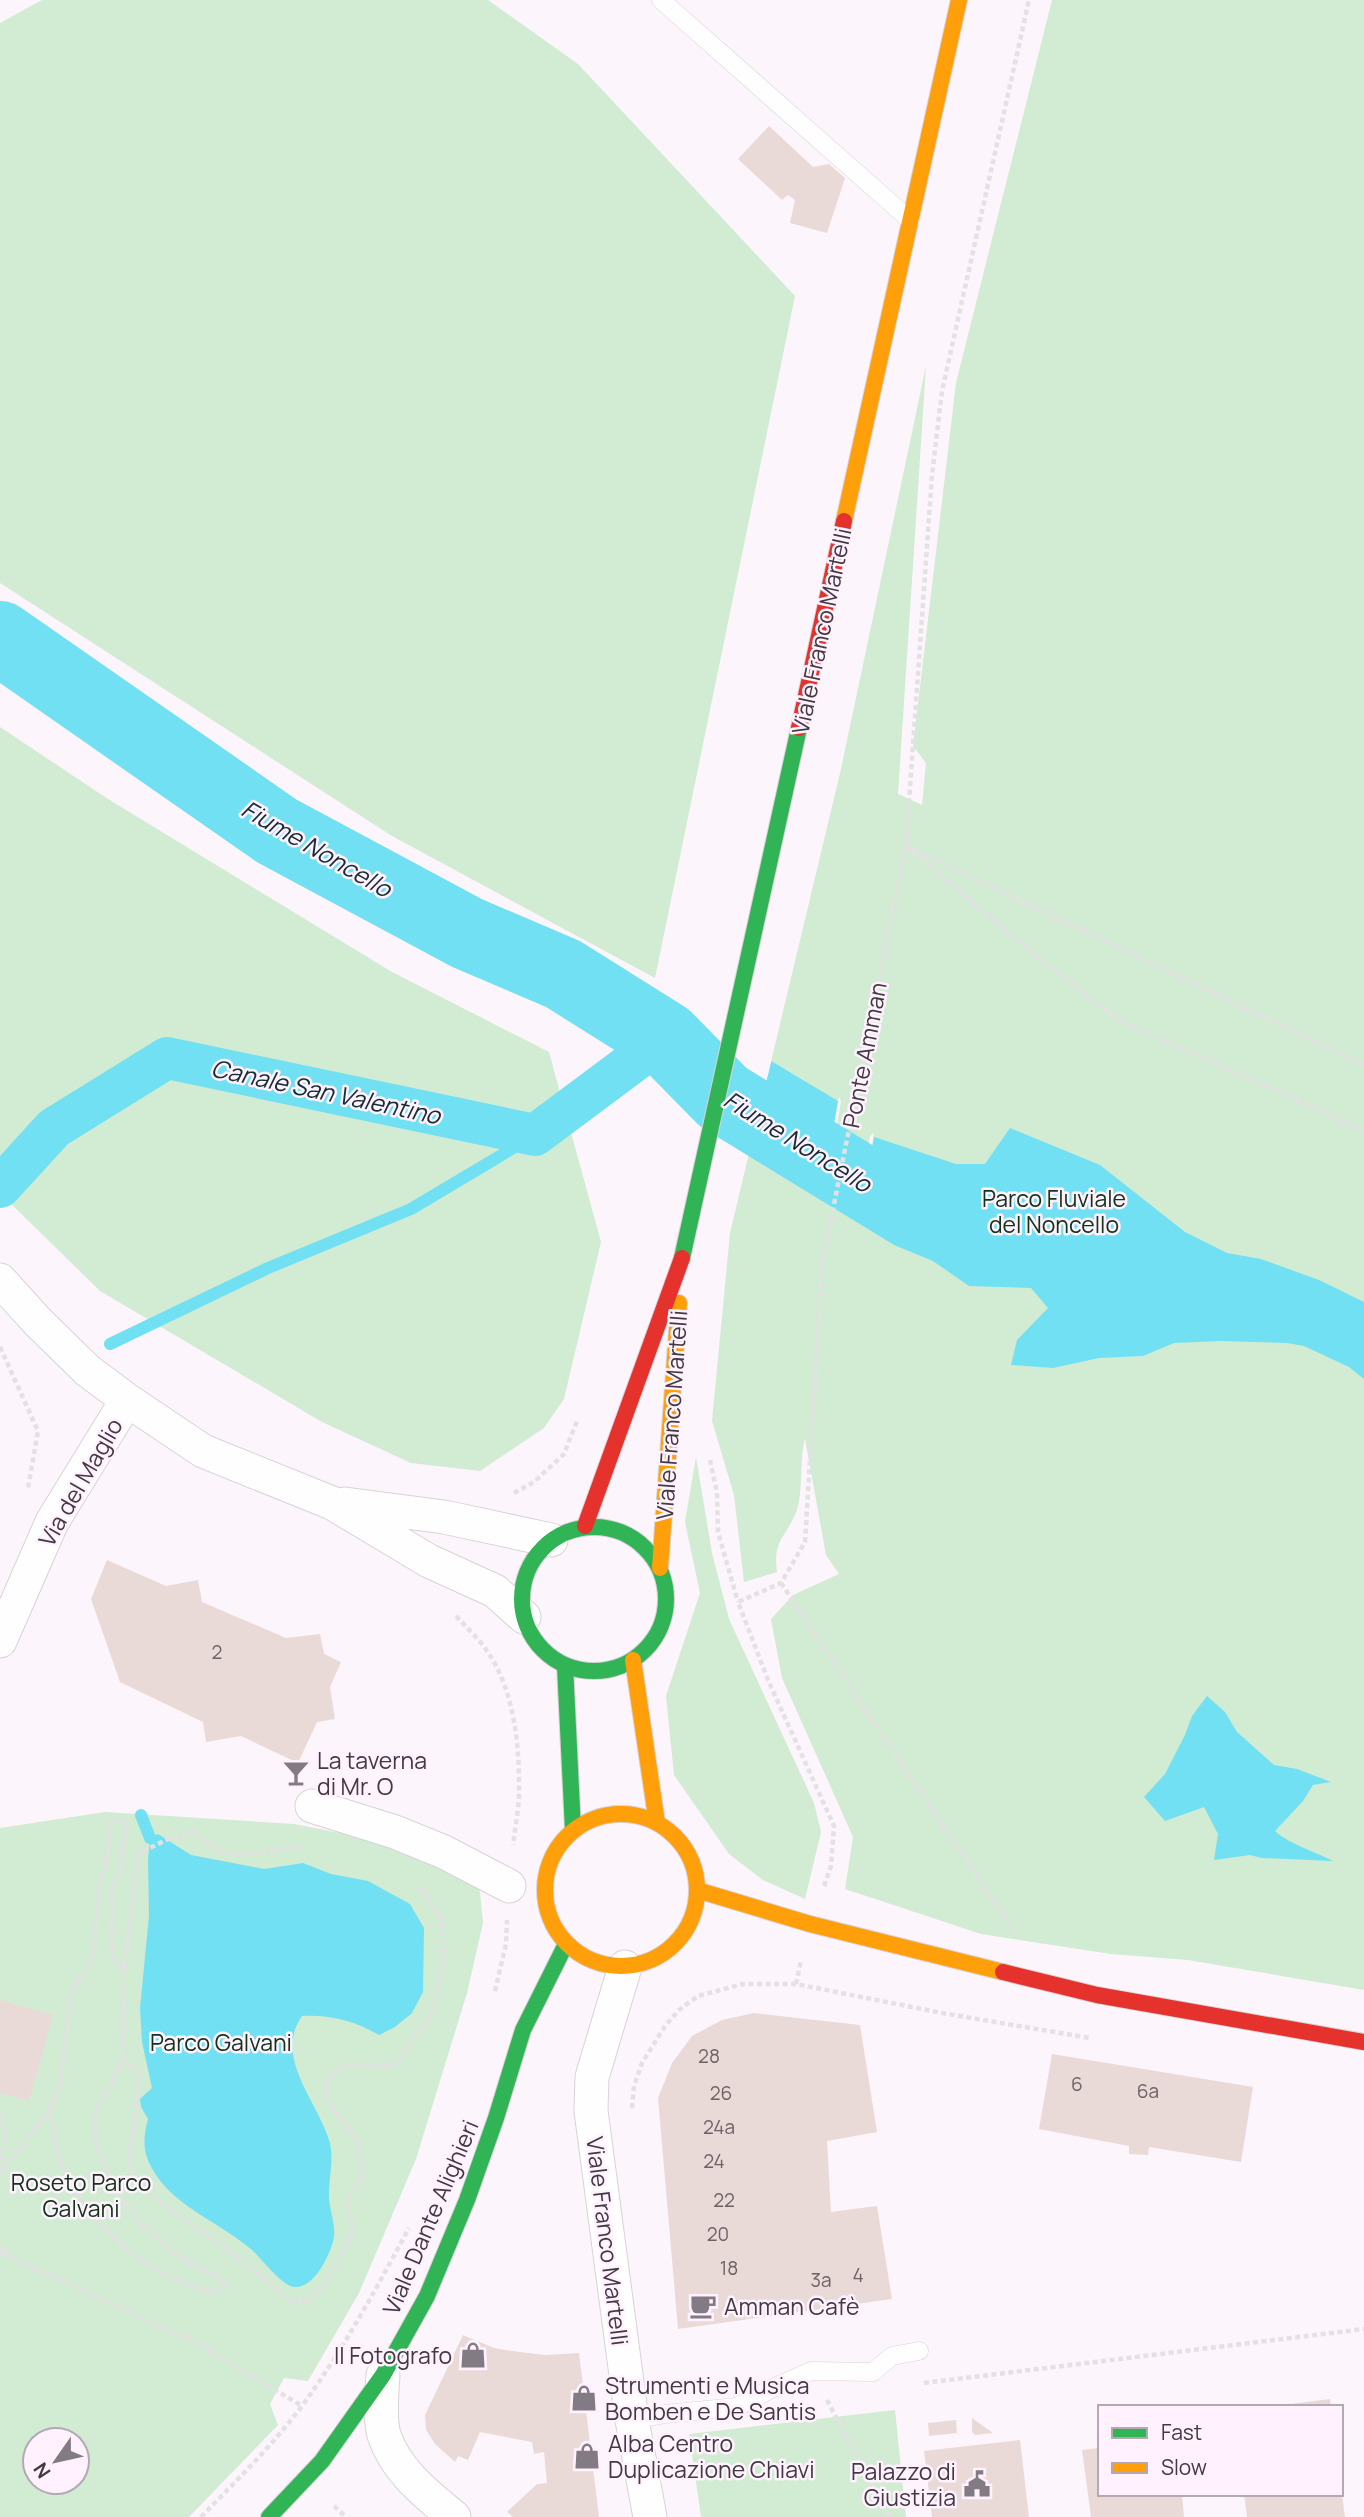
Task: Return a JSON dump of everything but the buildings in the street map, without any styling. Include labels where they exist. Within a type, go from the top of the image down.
[{"type":"main road","name":"Viale Franco Martelli","points":[[585,1527],[681,1263],[959,0]]},
{"type":"main road","name":"Viale Franco Martelli","points":[[660,1568],[681,1263]]},
{"type":"main road","name":"Viale Franco Martelli","points":[[524,1617],[521,1603],[526,1574],[531,1561],[551,1540],[567,1531],[585,1527],[608,1528],[629,1535],[652,1555],[660,1568],[667,1608],[662,1625],[651,1645],[634,1660]]},
{"type":"main road","points":[[524,1617],[532,1636],[547,1654],[565,1666],[593,1671],[611,1670],[634,1660],[657,1823]]},
{"type":"main road","points":[[565,1666],[573,1830]]},
{"type":"main road","points":[[612,1814],[635,1815],[657,1823],[677,1839],[693,1864],[697,1890],[691,1922],[677,1943],[656,1959],[625,1967],[595,1963],[566,1944],[551,1922],[545,1905],[547,1868],[556,1849],[573,1830],[591,1819],[612,1814]]},
{"type":"main road","points":[[697,1890],[810,1923],[1097,1995],[1364,2042]]},
{"type":"main road","name":"Viale Dante Alighieri","points":[[269,2517],[322,2461],[383,2375],[427,2296],[475,2177],[523,2030],[566,1944]]},
{"type":"street","points":[[0,1280],[87,1370],[203,1451],[332,1503],[429,1562],[495,1591],[524,1617]]},
{"type":"street","name":"Via del Maglio","points":[[0,1641],[52,1522],[128,1400]]},
{"type":"street","points":[[332,1503],[444,1517],[551,1540]]},
{"type":"street","points":[[312,1806],[395,1832],[444,1852],[509,1886]]},
{"type":"street","name":"Viale Franco Martelli","points":[[625,1967],[592,2077],[591,2111],[632,2420],[650,2517]]},
{"type":"street","points":[[383,2375],[384,2433],[397,2463],[421,2489],[454,2517]]},
{"type":"lane","points":[[661,0],[911,221]]},
{"type":"lane","points":[[632,2420],[737,2407],[811,2371],[873,2372],[892,2356],[919,2351]]},
{"type":"path","name":"Ponte Amman","points":[[781,1583],[804,1542],[822,1265],[906,845],[932,475],[943,391],[1029,0]]},
{"type":"path","points":[[906,845],[1364,1065]]},
{"type":"path","points":[[906,845],[1032,953],[1120,1021],[1364,1132]]},
{"type":"path","points":[[0,1347],[38,1431],[26,1498]]},
{"type":"path","points":[[512,1493],[534,1482],[564,1454],[581,1411],[622,1420]]},
{"type":"path","points":[[631,2116],[634,2086],[642,2063],[665,2026],[680,2010],[698,1996],[743,1984],[796,1984],[810,1923],[831,1866],[834,1826],[768,1679],[738,1602],[718,1532],[717,1493],[707,1444],[670,1433]]},
{"type":"path","points":[[738,1602],[781,1583],[1018,1938]]},
{"type":"path","points":[[447,1609],[485,1648],[500,1675],[516,1734],[519,1800],[509,1886],[506,1944],[494,1995]]},
{"type":"path","points":[[0,2173],[50,2109],[60,2086],[72,1990],[76,1982],[90,1969],[93,1958],[100,1879],[111,1820],[127,1821],[118,1877],[111,1889],[113,1960],[119,1967],[124,1966]]},
{"type":"path","points":[[50,2109],[54,2137],[64,2171],[76,2193],[98,2221],[148,2265],[204,2291],[219,2290],[223,2281],[167,2248],[142,2226],[123,2202],[108,2176],[94,2131],[98,2107],[122,2060],[124,1966],[138,1854],[170,1838],[193,1833],[222,1851],[234,1855],[314,1846]]},
{"type":"path","points":[[122,2060],[137,2073],[139,2081],[129,2162],[134,2175],[163,2205],[240,2259],[288,2299],[304,2303],[312,2299],[328,2279],[352,2231],[349,2196],[362,2179],[359,2166],[361,2153],[357,2140],[328,2102],[325,2093],[327,2082],[334,2071],[343,2066],[387,2067],[395,2064],[429,2018],[435,2003],[443,1963],[442,1919],[419,1885],[410,1880]]},
{"type":"path","points":[[0,2113],[5,2132],[0,2166]]},
{"type":"path","points":[[201,2517],[268,2448],[302,2406],[372,2298],[415,2216]]},
{"type":"path","points":[[0,2245],[11,2258]]},
{"type":"path","points":[[0,2253],[192,2341],[302,2406]]},
{"type":"path","points":[[873,2372],[898,2386],[1364,2329]]},
{"type":"path","points":[[811,2371],[889,2517]]},
{"type":"green space","points":[[42,0],[488,0],[578,64],[795,296],[655,978],[392,836],[0,583],[0,23]]},
{"type":"green space","name":"Parco Fluviale del Noncello","points":[[1052,0],[1364,0],[1364,1990],[1188,1960],[1111,1954],[981,1934],[845,1889],[853,1837],[782,1678],[771,1619],[793,1595],[839,1574],[826,1555],[805,1439],[798,1507],[778,1547],[777,1572],[744,1582],[734,1495],[712,1421],[730,1233],[841,769],[926,366],[898,794],[922,805],[926,763],[913,746],[956,383]]},
{"type":"green space","points":[[0,727],[108,799],[392,972],[549,1052],[601,1242],[564,1399],[544,1428],[480,1471],[411,1463],[322,1422],[100,1291],[0,1193]]},
{"type":"green space","points":[[696,1457],[712,1553],[729,1619],[814,1803],[821,1832],[805,1899],[763,1880],[729,1854],[674,1775],[666,1696],[700,1593],[685,1522]]},
{"type":"green space","name":"Parco Galvani","points":[[105,1812],[294,1824],[397,1844],[466,1868],[480,1892],[483,1923],[467,1993],[416,2159],[359,2293],[308,2381],[284,2378],[270,2404],[278,2425],[189,2517],[0,2517],[0,1828]]},
{"type":"green space","points":[[895,2410],[906,2517],[701,2517],[689,2434]]},
{"type":"water","points":[[771,1061],[838,1101],[822,1191],[755,1129]]},
{"type":"water","points":[[1010,1128],[1100,1165],[1185,1232],[1227,1253],[1261,1259],[1319,1280],[1364,1302],[1364,1379],[1349,1367],[1304,1346],[1287,1343],[1174,1343],[1143,1356],[1099,1358],[1053,1368],[1011,1365],[1017,1340],[1048,1308],[1031,1288],[969,1286],[861,1211],[874,1137],[956,1164],[985,1164]]},
{"type":"water","points":[[1207,1696],[1225,1712],[1237,1732],[1274,1765],[1297,1769],[1331,1782],[1313,1785],[1303,1801],[1275,1831],[1295,1844],[1333,1861],[1262,1858],[1250,1855],[1214,1860],[1218,1834],[1204,1807],[1165,1821],[1144,1797],[1165,1774],[1192,1716]]},
{"type":"water","points":[[158,1834],[191,1855],[264,1869],[303,1863],[331,1874],[368,1881],[410,1904],[424,1928],[423,1992],[412,2013],[395,2027],[379,2035],[342,2020],[302,2016],[294,2032],[292,2047],[300,2079],[331,2147],[329,2198],[334,2233],[323,2265],[308,2283],[302,2286],[290,2286],[252,2250],[176,2197],[156,2175],[146,2155],[144,2141],[148,2119],[140,2099],[152,2088],[142,2042],[140,2008],[149,1916],[150,1838]]},
{"type":"pier","points":[[769,1058],[772,1058],[754,1133],[752,1128]]},
{"type":"pier","points":[[839,1097],[841,1101],[826,1191],[822,1194]]},
{"type":"pier","points":[[874,1133],[861,1215],[858,1210],[870,1136]]},
{"type":"waterway","name":"Fiume Noncello","points":[[0,638],[277,831],[467,933],[563,974],[665,1038],[723,1097],[911,1212],[955,1230]]},
{"type":"waterway","name":"Canale San Valentino","points":[[0,1187],[54,1128],[167,1058],[535,1135],[665,1038]]},
{"type":"waterway","points":[[110,1344],[268,1268],[411,1209],[535,1135]]},
{"type":"waterway","points":[[141,1815],[150,1838]]},
{"type":"traffic: fast","points":[[682,1258],[799,728]]},
{"type":"traffic: fast","points":[[594,1527],[622,1532],[645,1548],[661,1571],[666,1599],[661,1627],[645,1650],[622,1666],[594,1671],[566,1666],[543,1650],[527,1627],[522,1599],[527,1571],[543,1548],[566,1532],[594,1527]]},
{"type":"traffic: fast","points":[[565,1666],[573,1830]]},
{"type":"traffic: fast","points":[[269,2517],[322,2461],[383,2375],[427,2296],[467,2200],[523,2030],[566,1944]]},
{"type":"traffic: slow","points":[[844,521],[959,0]]},
{"type":"traffic: slow","points":[[660,1568],[679,1303]]},
{"type":"traffic: slow","points":[[633,1660],[657,1823]]},
{"type":"traffic: slow","points":[[621,1814],[650,1820],[675,1836],[691,1861],[697,1890],[691,1919],[675,1944],[650,1960],[621,1966],[592,1960],[567,1944],[551,1919],[545,1890],[551,1861],[567,1836],[592,1820],[621,1814]]},
{"type":"traffic: slow","points":[[697,1890],[810,1924],[1003,1972]]},
{"type":"traffic: jam","points":[[799,728],[844,521]]},
{"type":"traffic: jam","points":[[585,1526],[682,1258]]},
{"type":"traffic: jam","points":[[1003,1972],[1097,1995],[1364,2042]]},
{"type":"place","name":"La taverna di Mr. O","points":[[296,1773]]},
{"type":"place","name":"Amman Cafè","points":[[703,2306]]},
{"type":"place","name":"Il Fotografo","points":[[473,2355]]},
{"type":"place","name":"Strumenti e Musica Bomben e De Santis","points":[[584,2398]]},
{"type":"place","name":"Alba Centro Duplicazione Chiavi","points":[[587,2456]]},
{"type":"place","name":"Palazzo di Giustizia","points":[[977,2484]]},
{"type":"park label","name":"Roseto Parco Galvani","points":[[81,2195]]}]
